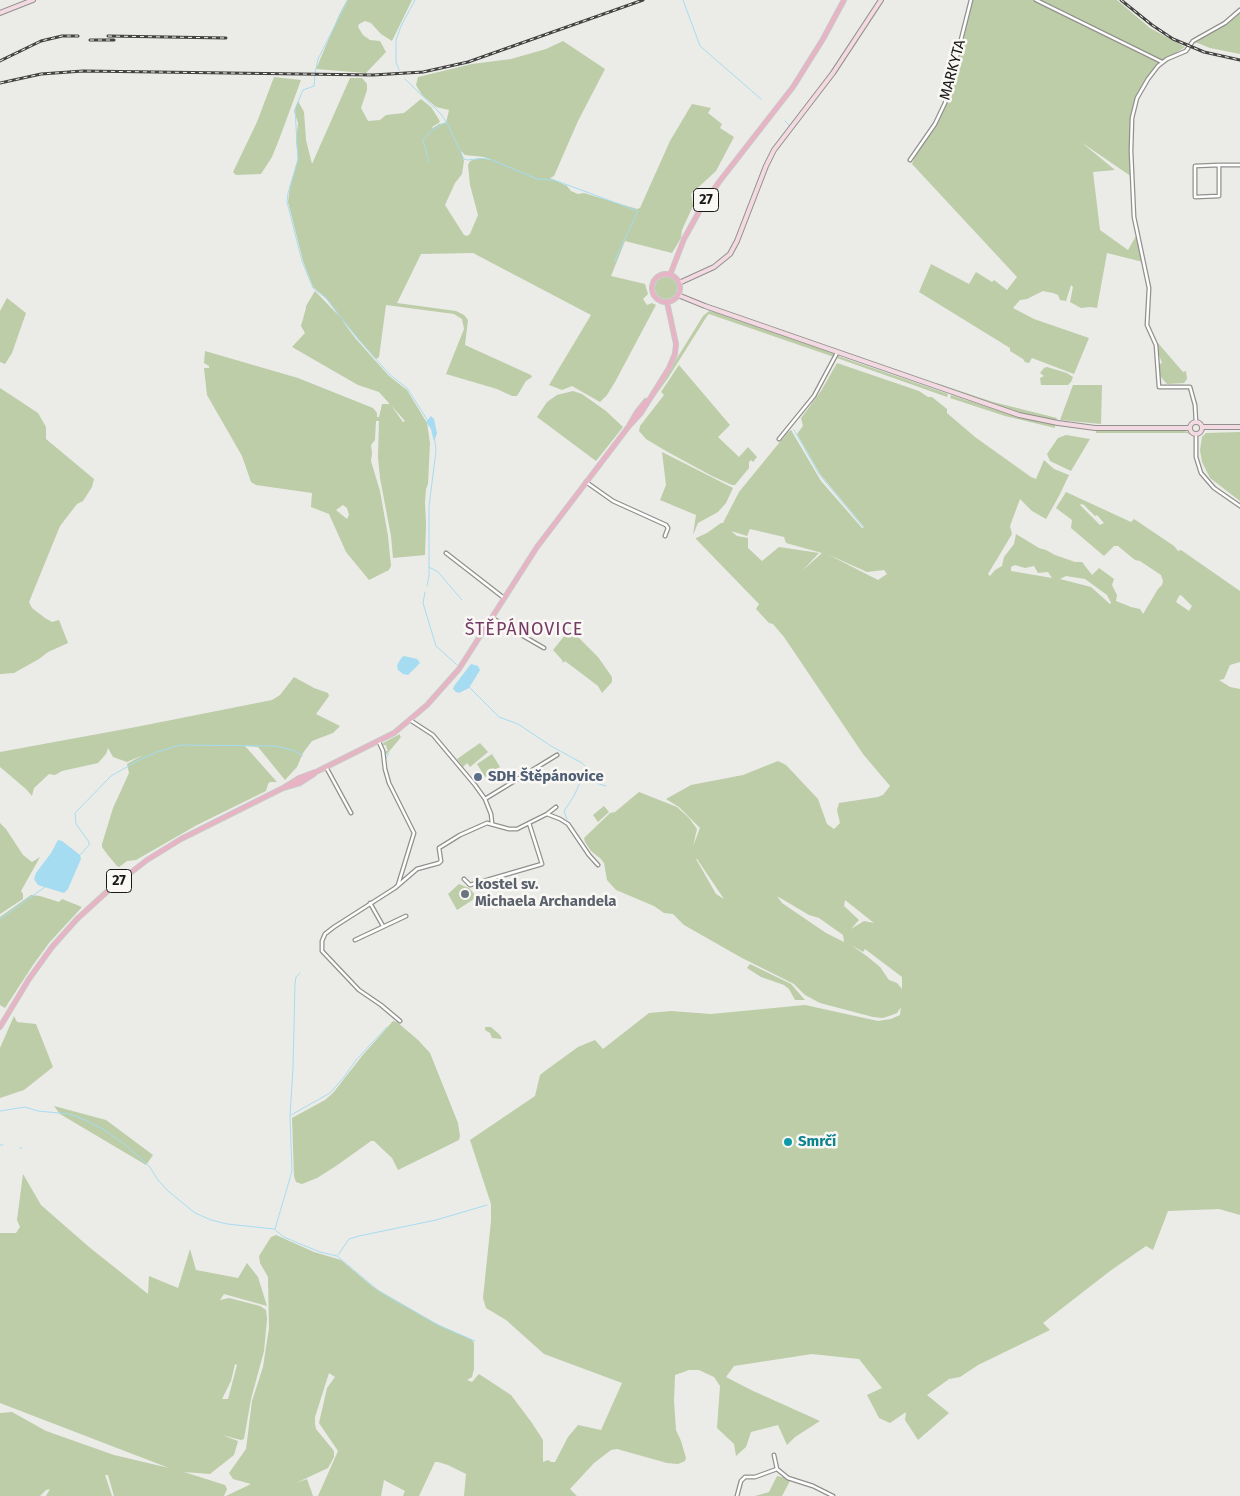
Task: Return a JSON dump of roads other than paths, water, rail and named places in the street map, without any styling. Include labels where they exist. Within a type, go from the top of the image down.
[{"type":"main road","points":[[0,13],[33,0]]},
{"type":"main road","name":"27","points":[[0,1027],[24,986],[52,947],[77,919],[110,888],[147,860],[182,839],[299,778],[379,742],[428,705],[454,674],[472,651],[537,547],[629,426],[669,368],[676,351],[676,338],[668,315],[666,302],[656,298],[653,287],[654,282],[658,277],[665,274],[670,275],[684,239],[707,199],[793,87],[823,39],[844,0]]},
{"type":"main road","points":[[679,283],[714,267],[730,254],[774,150],[841,61],[881,0]]},
{"type":"main road","points":[[666,302],[673,300],[678,295],[680,289],[676,278],[670,275]]},
{"type":"main road","points":[[678,295],[999,409],[1038,420],[1095,428],[1190,428]]},
{"type":"main road","points":[[1190,428],[1191,424],[1196,422],[1200,423],[1202,427]]},
{"type":"main road","points":[[1190,428],[1196,434],[1200,432],[1202,427]]},
{"type":"main road","points":[[1202,427],[1240,427]]},
{"type":"street","name":"MARKYTA","points":[[910,160],[935,124],[945,103],[971,0]]},
{"type":"street","points":[[1036,0],[1162,62]]},
{"type":"street","points":[[1196,422],[1195,405],[1190,387],[1159,387],[1156,345],[1147,325],[1149,288],[1134,217],[1132,118],[1137,98],[1148,78],[1162,62],[1186,51],[1193,41],[1225,23],[1240,10]]},
{"type":"street","points":[[1219,165],[1218,196],[1195,197],[1195,166],[1219,165],[1240,165]]},
{"type":"street","points":[[779,439],[814,396],[838,353]]},
{"type":"street","points":[[1196,434],[1196,457],[1201,473],[1214,488],[1240,506]]},
{"type":"street","points":[[586,482],[613,501],[666,525],[668,528],[665,536]]},
{"type":"street","points":[[446,553],[504,599]]},
{"type":"street","points":[[492,618],[544,648]]},
{"type":"street","points":[[410,720],[433,734],[485,799],[491,814],[492,823]]},
{"type":"street","points":[[379,742],[383,751],[389,783],[414,833],[397,886]]},
{"type":"street","points":[[485,799],[557,755]]},
{"type":"street","points":[[326,767],[351,813]]},
{"type":"street","points":[[400,1021],[360,990],[322,951],[322,941],[325,934],[397,886],[416,869],[440,862],[440,847],[478,825],[492,823],[512,829],[529,823],[556,808]]},
{"type":"street","points":[[547,814],[568,824],[598,865]]},
{"type":"street","points":[[464,879],[470,885],[542,864],[529,823]]},
{"type":"street","points":[[370,903],[383,926]]},
{"type":"street","points":[[355,940],[406,916]]},
{"type":"street","points":[[774,1455],[776,1469],[788,1478],[813,1486],[833,1496]]},
{"type":"street","points":[[737,1496],[740,1481],[744,1477],[755,1477],[776,1469]]},
{"type":"water","points":[[431,416],[434,419],[437,433],[434,442],[431,429],[426,422]]},
{"type":"water","points":[[404,656],[417,659],[420,663],[408,675],[398,670],[397,665]]},
{"type":"water","points":[[471,664],[478,666],[480,670],[469,688],[459,693],[456,692],[453,689],[454,686]]},
{"type":"water","points":[[58,840],[80,855],[81,859],[68,889],[64,893],[38,885],[34,879]]},
{"type":"waterway","points":[[315,73],[318,59],[348,0]]},
{"type":"waterway","points":[[399,70],[396,62],[396,40],[415,0]]},
{"type":"waterway","points":[[683,0],[700,46],[761,99]]},
{"type":"waterway","points":[[315,75],[314,86],[303,90],[295,109],[298,160],[287,202],[302,261],[313,288],[327,299],[358,339],[390,375],[407,388],[428,421]]},
{"type":"waterway","points":[[405,79],[441,114],[464,159],[487,158],[537,179],[554,180],[638,211],[615,260],[616,262]]},
{"type":"waterway","points":[[785,121],[789,125]]},
{"type":"waterway","points":[[429,162],[423,140],[431,131],[446,122]]},
{"type":"waterway","points":[[794,430],[819,474],[863,527]]},
{"type":"waterway","points":[[427,586],[429,576],[429,506],[436,451],[435,441]]},
{"type":"waterway","points":[[429,567],[438,572],[462,600]]},
{"type":"waterway","points":[[425,592],[423,603],[436,646],[457,665]]},
{"type":"waterway","points":[[469,687],[499,717],[518,724],[551,746],[582,763],[586,767],[585,771],[588,775],[599,784],[606,786]]},
{"type":"waterway","points":[[79,856],[89,845],[89,842],[76,824],[75,813],[111,776],[139,760],[180,745],[276,746],[295,751],[303,756]]},
{"type":"waterway","points":[[385,760],[389,753]]},
{"type":"waterway","points":[[567,819],[564,811],[574,796],[585,771]]},
{"type":"waterway","points":[[0,919],[45,887]]},
{"type":"waterway","points":[[275,1229],[292,1171],[290,1116],[295,984],[296,977],[300,973]]},
{"type":"waterway","points":[[291,1115],[330,1093],[356,1060],[387,1027]]},
{"type":"waterway","points":[[0,1111],[25,1107],[38,1111],[69,1114],[83,1119],[103,1129],[123,1143],[149,1166],[168,1191],[195,1213],[227,1224],[274,1229],[284,1237],[320,1252],[337,1256],[380,1292],[438,1325],[475,1341]]},
{"type":"waterway","points":[[338,1255],[349,1239],[436,1220],[487,1205]]},
{"type":"railway","points":[[0,83],[41,74],[83,71],[373,75],[423,72],[468,62],[643,0]]},
{"type":"railway","points":[[1121,0],[1173,39],[1204,52],[1240,60]]},
{"type":"railway","points":[[0,61],[41,41],[62,36],[78,36]]},
{"type":"railway","points":[[108,36],[226,38]]},
{"type":"railway","points":[[90,40],[114,40]]},
{"type":"place","name":"SDH Štěpánovice","points":[[478,777]]},
{"type":"place","name":"kostel sv. Michaela Archandela","points":[[465,894]]},
{"type":"place","name":"Smrčí","points":[[788,1142]]},
{"type":"district","name":"ŠTĚPÁNOVICE","points":[[524,630]]}]
